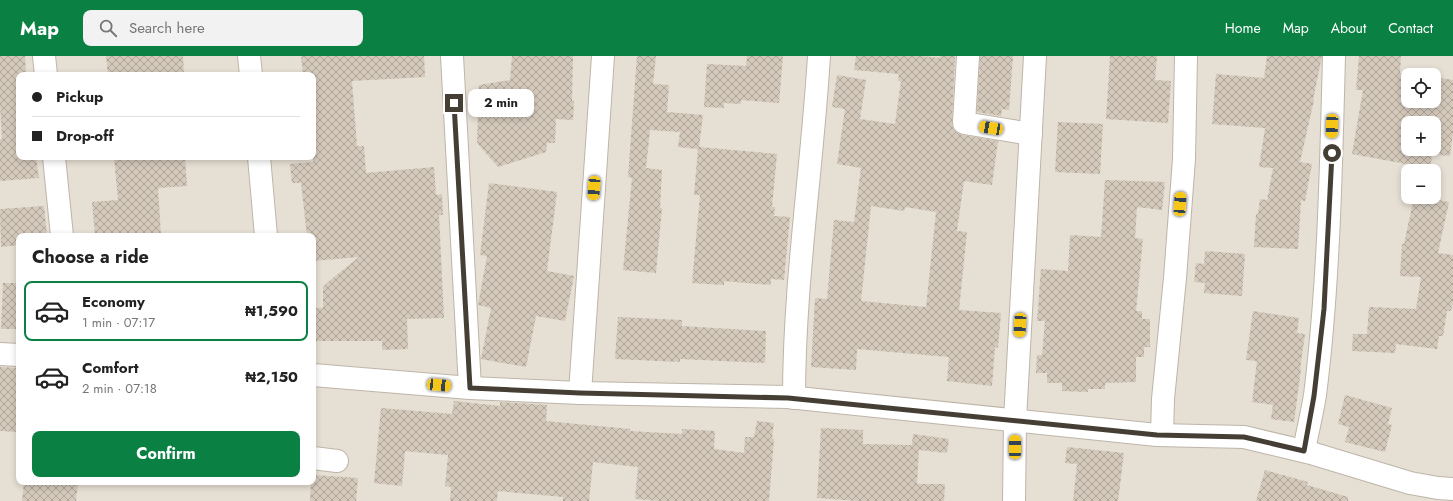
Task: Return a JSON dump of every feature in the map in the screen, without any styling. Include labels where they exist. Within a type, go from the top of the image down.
[{"type":"street","points":[[44,56],[46,72]]},
{"type":"street","points":[[249,56],[251,72]]},
{"type":"street","points":[[452,56],[470,388]]},
{"type":"street","points":[[580,393],[603,56]]},
{"type":"street","points":[[794,398],[794,350],[819,56]]},
{"type":"street","points":[[968,56],[964,123],[1031,134]]},
{"type":"street","points":[[1014,501],[1015,420],[1035,56]]},
{"type":"street","points":[[1162,435],[1163,399],[1175,278],[1184,159],[1186,56]]},
{"type":"street","points":[[1304,451],[1314,396],[1324,309],[1332,153],[1334,56]]},
{"type":"street","points":[[54,160],[62,233]]},
{"type":"street","points":[[259,160],[266,233]]},
{"type":"street","points":[[0,354],[16,355]]},
{"type":"street","points":[[316,375],[470,388],[580,393],[794,398],[1162,435],[1244,437],[1304,451],[1410,483],[1453,489]]},
{"type":"street","points":[[316,458],[337,461]]},
{"type":"shaded area","points":[[0,56],[1453,56],[1453,501],[0,501]]},
{"type":"building","points":[[0,56],[25,56],[26,72],[16,72],[16,160],[36,160],[39,178],[0,181],[0,139],[2,139]]},
{"type":"building","points":[[106,56],[183,56],[184,72],[108,72]]},
{"type":"building","points":[[301,56],[424,56],[425,77],[352,81],[357,146],[364,146],[366,173],[434,167],[436,195],[442,194],[443,215],[439,215],[444,318],[407,319],[408,349],[382,350],[382,341],[316,341],[316,308],[323,308],[323,286],[359,257],[316,261],[316,233],[307,233],[301,183],[292,183],[290,164],[313,162],[313,160],[316,160],[316,72],[303,72]]},
{"type":"building","points":[[512,56],[573,56],[573,120],[556,119],[555,143],[547,143],[546,152],[498,167],[477,143],[479,85],[510,80]]},
{"type":"building","points":[[637,56],[656,56],[653,84],[669,85],[667,112],[703,115],[699,147],[777,154],[772,207],[775,207],[774,216],[790,217],[784,280],[771,279],[771,285],[724,281],[724,285],[692,283],[700,195],[694,195],[698,149],[678,147],[680,132],[650,130],[646,168],[662,170],[660,208],[662,208],[656,273],[623,270],[632,178],[628,177]]},
{"type":"building","points":[[747,56],[783,56],[779,103],[741,100],[741,104],[724,103],[724,108],[704,107],[707,64],[746,66]]},
{"type":"building","points":[[856,56],[922,56],[940,58],[940,56],[955,56],[953,129],[962,135],[998,141],[992,185],[964,181],[957,231],[967,232],[959,310],[1001,313],[998,348],[995,347],[992,386],[947,381],[949,357],[857,349],[856,370],[811,367],[815,298],[827,299],[834,220],[854,222],[861,168],[837,164],[845,109],[832,107],[837,75],[866,80],[860,119],[895,124],[901,81],[898,81],[899,74],[854,70]],"holes":[[[871,206],[904,211],[905,207],[936,212],[926,307],[861,301]]]},
{"type":"building","points":[[980,56],[1013,56],[1009,110],[1002,109],[1001,116],[977,112]]},
{"type":"building","points":[[1110,56],[1157,56],[1155,80],[1171,81],[1168,123],[1106,119]]},
{"type":"building","points":[[1267,56],[1322,56],[1300,162],[1312,164],[1305,201],[1301,200],[1298,249],[1254,247],[1256,214],[1258,214],[1260,199],[1267,200],[1273,168],[1259,167],[1265,128],[1212,124],[1216,74],[1264,78]]},
{"type":"building","points":[[1359,56],[1401,56],[1401,108],[1441,108],[1441,78],[1453,80],[1453,133],[1450,156],[1441,155],[1441,116],[1401,116],[1401,156],[1432,156],[1431,164],[1406,164],[1352,154],[1363,90],[1356,90]]},
{"type":"building","points":[[1058,122],[1103,124],[1100,174],[1055,172]]},
{"type":"building","points":[[114,160],[185,160],[187,186],[158,188],[161,233],[95,233],[92,202],[118,200]]},
{"type":"building","points":[[1105,180],[1165,182],[1162,210],[1137,207],[1135,238],[1143,239],[1136,311],[1142,311],[1142,319],[1150,319],[1150,347],[1144,347],[1144,357],[1136,357],[1136,382],[1105,383],[1105,389],[1088,389],[1088,392],[1062,391],[1062,383],[1047,383],[1047,373],[1036,373],[1037,355],[1042,355],[1045,321],[1037,321],[1041,269],[1068,271],[1070,235],[1101,237]]},
{"type":"building","points":[[489,183],[557,192],[547,271],[574,276],[565,321],[536,316],[526,367],[481,359],[491,308],[478,305],[487,256],[480,255]]},
{"type":"building","points":[[1441,200],[1449,202],[1438,253],[1453,255],[1453,301],[1451,311],[1447,311],[1443,336],[1439,336],[1437,349],[1396,344],[1395,353],[1352,351],[1353,334],[1367,334],[1369,307],[1416,309],[1421,277],[1400,276],[1402,244],[1404,244],[1413,204],[1441,204]]},
{"type":"building","points":[[44,206],[47,233],[16,233],[16,245],[1,247],[0,209]]},
{"type":"building","points":[[1205,251],[1245,254],[1242,296],[1204,293],[1205,283],[1194,282],[1196,263],[1204,264]]},
{"type":"building","points":[[3,283],[16,283],[16,329],[1,329]]},
{"type":"building","points":[[1253,311],[1299,318],[1297,333],[1305,334],[1294,422],[1271,419],[1273,405],[1252,402],[1257,361],[1246,360]]},
{"type":"building","points":[[618,317],[682,320],[682,326],[766,331],[765,363],[680,359],[680,362],[615,359]]},
{"type":"building","points":[[0,367],[16,368],[16,432],[0,431]]},
{"type":"building","points":[[1345,395],[1392,408],[1388,424],[1392,425],[1385,452],[1345,442],[1349,427],[1338,424]]},
{"type":"building","points":[[454,401],[500,406],[500,402],[547,405],[546,421],[630,429],[630,431],[682,434],[682,429],[715,431],[714,449],[744,453],[745,437],[754,437],[757,421],[774,423],[769,501],[660,501],[635,499],[638,467],[593,462],[589,501],[563,501],[563,497],[498,491],[497,501],[450,501],[451,487],[445,486],[448,455],[405,451],[402,486],[374,483],[381,408],[452,414]]},
{"type":"building","points":[[821,428],[863,430],[863,444],[912,445],[913,434],[949,439],[947,453],[919,450],[917,484],[945,484],[944,501],[858,501],[817,498]]},
{"type":"building","points":[[1067,447],[1124,453],[1118,501],[1073,501],[1077,464],[1065,463]]},
{"type":"building","points":[[1265,470],[1308,482],[1307,485],[1348,497],[1348,501],[1256,501]]},
{"type":"building","points":[[316,475],[358,478],[356,501],[310,501],[311,485],[316,485]]},
{"type":"building","points":[[24,485],[78,485],[76,501],[22,501]]},
{"type":"route","points":[[454,103],[470,388],[580,393],[788,398],[1157,435],[1244,437],[1304,451],[1314,396],[1324,309],[1332,153]]}]
